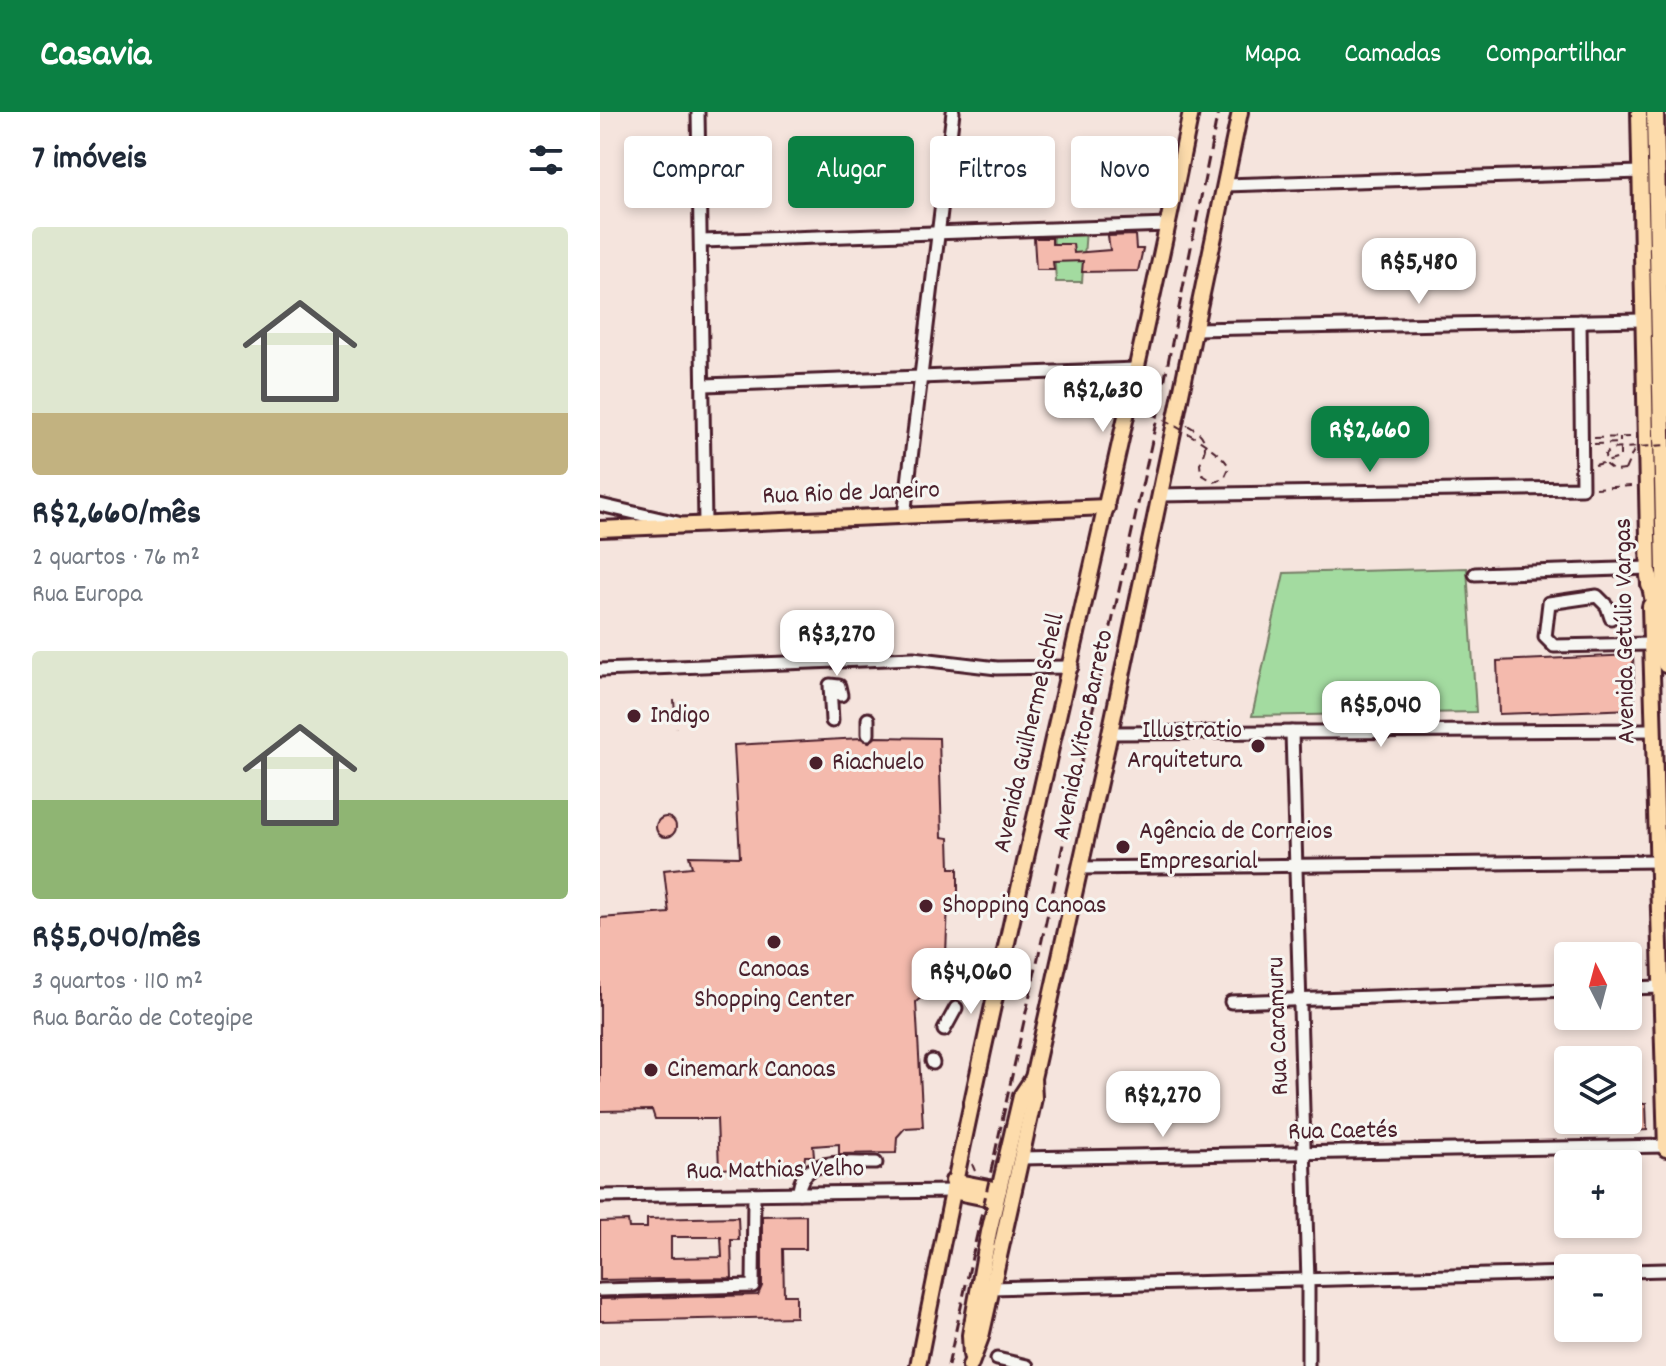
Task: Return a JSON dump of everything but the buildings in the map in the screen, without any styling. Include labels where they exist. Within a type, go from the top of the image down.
[{"type":"highway","points":[[1655,112],[1666,615]]},
{"type":"highway","points":[[1649,572],[1666,664]]},
{"type":"main road","name":"Avenida Guilherme Schell","points":[[918,1366],[952,1186],[1072,667],[1191,112]]},
{"type":"main road","name":"Avenida Vitor Barreto","points":[[970,1361],[981,1337],[1034,1098],[1033,1078],[1110,733],[1240,112]]},
{"type":"main road","name":"Avenida Getúlio Vargas","points":[[1639,112],[1651,730],[1666,1148]]},
{"type":"main road","name":"Rua Rio de Janeiro","points":[[683,524],[1107,507]]},
{"type":"main road","points":[[606,529],[683,524]]},
{"type":"main road","points":[[970,1361],[970,1335],[997,1195],[1021,1096],[1033,1078]]},
{"type":"main road","points":[[952,1186],[997,1195]]},
{"type":"street","points":[[698,112],[705,523]]},
{"type":"street","points":[[904,516],[953,112]]},
{"type":"street","points":[[1225,185],[1641,172]]},
{"type":"street","points":[[702,241],[1168,225]]},
{"type":"street","points":[[1196,329],[1642,320]]},
{"type":"street","points":[[1159,495],[1582,488],[1580,321]]},
{"type":"street","points":[[705,385],[1136,369]]},
{"type":"street","name":"Rua Rio de Janeiro","points":[[600,506],[683,524]]},
{"type":"street","name":"Rua Rio de Janeiro","points":[[600,506],[613,517],[606,529]]},
{"type":"street","points":[[1475,574],[1649,572]]},
{"type":"street","points":[[1611,618],[1607,606],[1597,596],[1549,603],[1545,637],[1554,646],[1650,644]]},
{"type":"street","points":[[600,670],[913,658],[997,668],[1072,667]]},
{"type":"street","points":[[832,721],[830,685],[839,686],[841,695]]},
{"type":"street","points":[[868,719],[868,734]]},
{"type":"street","points":[[1110,733],[1651,730]]},
{"type":"street","name":"Rua Caramuru","points":[[1292,732],[1308,1366]]},
{"type":"street","points":[[1081,868],[1657,861]]},
{"type":"street","points":[[1642,988],[1662,987]]},
{"type":"street","points":[[1231,1002],[1554,991]]},
{"type":"street","points":[[944,1030],[956,1008]]},
{"type":"street","name":"Rua Caetés","points":[[1021,1158],[1666,1148]]},
{"type":"street","points":[[799,1193],[799,1184],[807,1171],[818,1165],[876,1163]]},
{"type":"street","name":"Rua Mathias Velho","points":[[600,1196],[799,1193],[952,1186]]},
{"type":"street","points":[[600,1290],[753,1286],[754,1194]]},
{"type":"street","points":[[1642,1271],[1666,1270]]},
{"type":"street","points":[[992,1288],[1554,1273]]},
{"type":"street","points":[[997,1359],[1027,1366]]},
{"type":"path","points":[[1106,371],[1100,399],[1096,411],[1088,414],[1079,411],[1075,404],[1079,393],[1091,390],[1157,417],[1227,458],[1227,475],[1219,481],[1209,481],[1201,474],[1205,449],[1205,439],[1176,419]]},
{"type":"path","points":[[1581,442],[1620,437],[1620,458],[1581,468]]},
{"type":"path","points":[[1625,470],[1614,471],[1606,465],[1605,455],[1611,449],[1666,445]]},
{"type":"path","points":[[1582,488],[1647,485]]},
{"type":"path","points":[[674,700],[676,728]]},
{"type":"green space","points":[[1086,230],[1082,282],[1056,282],[1053,231]]},
{"type":"green space","points":[[1467,568],[1476,712],[1252,716],[1284,573]]},
{"type":"railway","points":[[948,1366],[1157,418],[1218,112]]},
{"type":"place","name":"Indigo","points":[[634,716]]},
{"type":"place","name":"Illustratio Arquitetura","points":[[1258,746]]},
{"type":"place","name":"Riachuelo","points":[[816,763]]},
{"type":"place","name":"Agência de Correios Empresarial","points":[[1123,847]]},
{"type":"place","name":"Shopping Canoas","points":[[926,906]]},
{"type":"place","name":"Canoas Shopping Center","points":[[774,942]]},
{"type":"place","name":"Cinemark Canoas","points":[[651,1070]]}]
